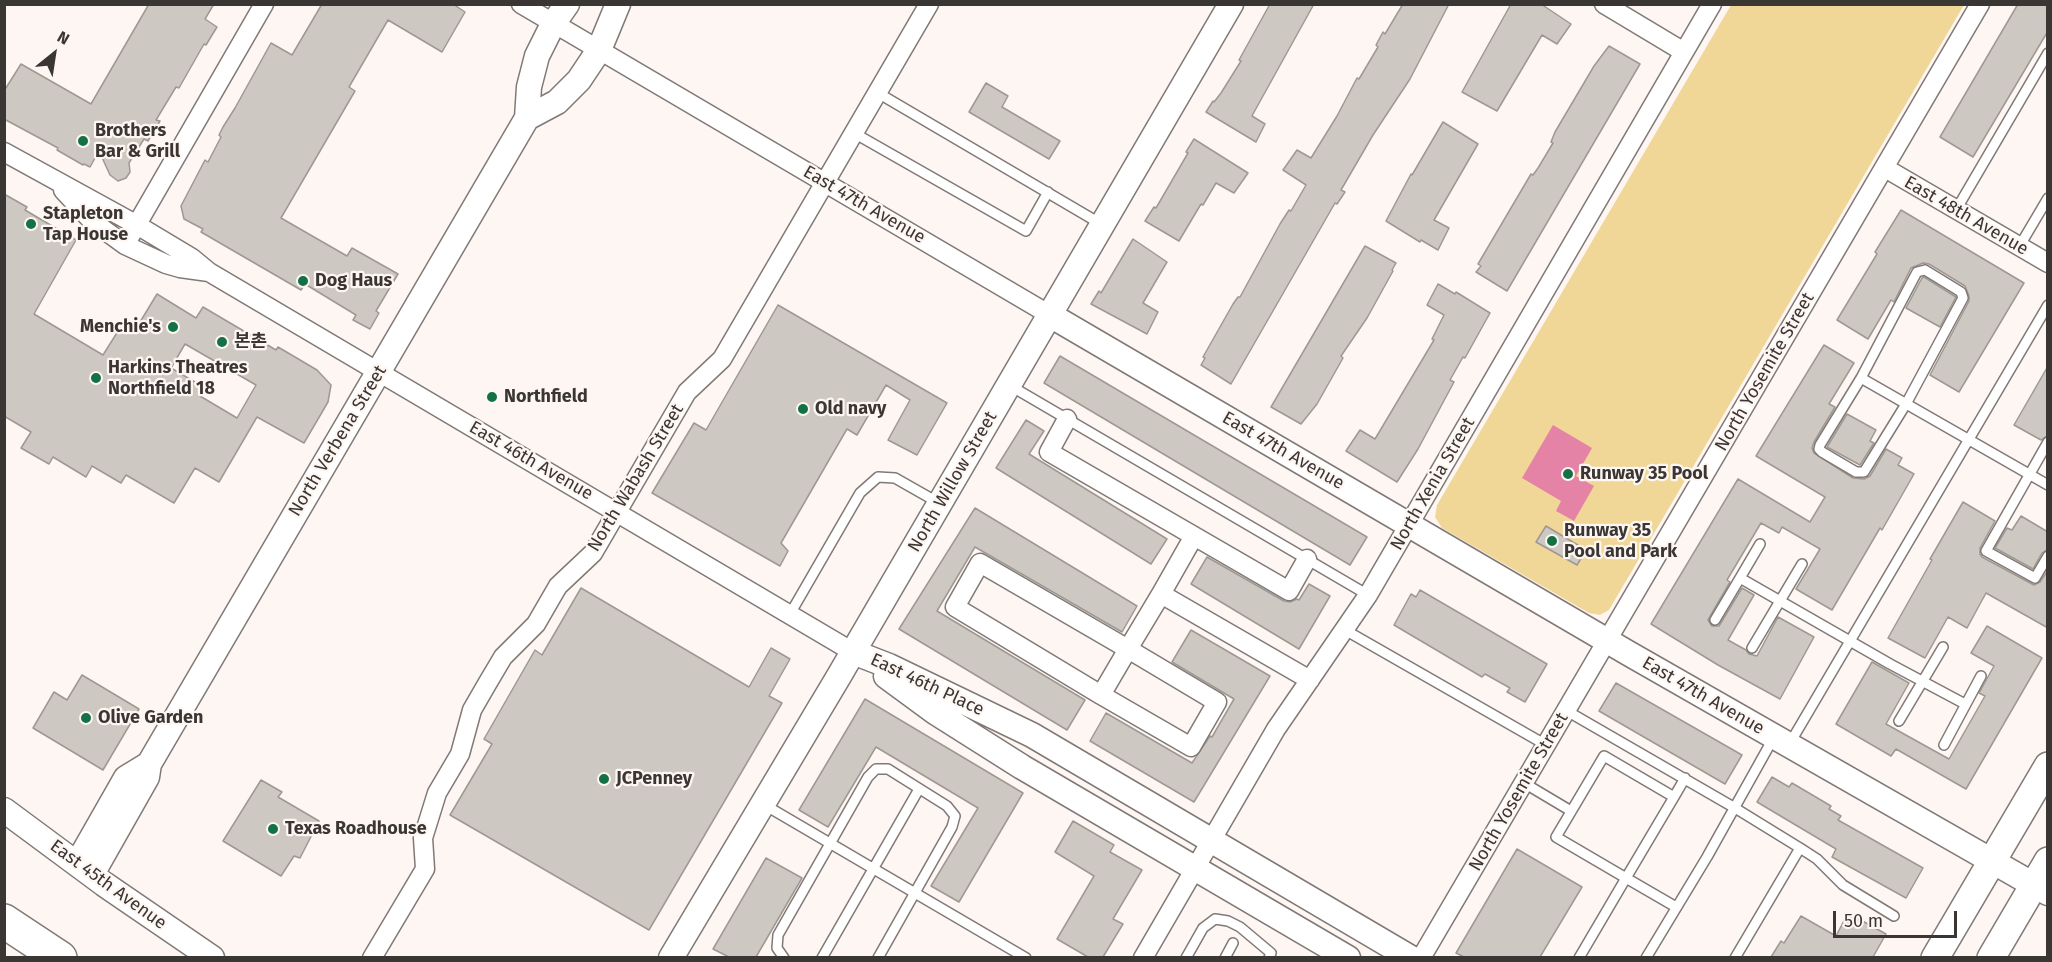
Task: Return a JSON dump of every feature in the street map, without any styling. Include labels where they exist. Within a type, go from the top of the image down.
[{"type":"highway","points":[[4,921],[60,957]]},
{"type":"main road","points":[[1935,957],[2048,766]]},
{"type":"main road","points":[[1991,957],[2040,889],[2048,861]]},
{"type":"street","points":[[125,245],[264,4]]},
{"type":"street","name":"East 47th Avenue","points":[[521,4],[560,14],[599,50],[1409,525],[2040,889]]},
{"type":"street","points":[[527,118],[557,102],[579,80],[599,50],[618,4]]},
{"type":"street","name":"North Wabash Street","points":[[372,957],[424,869],[423,838],[437,793],[460,754],[472,710],[477,701],[503,657],[536,624],[558,586],[593,553],[687,392],[722,359],[929,4]]},
{"type":"street","name":"North Willow Street","points":[[672,957],[1232,4]]},
{"type":"street","points":[[1604,4],[1684,52]]},
{"type":"street","name":"North Xenia Street","points":[[1143,957],[1265,747],[1368,595],[1712,4]]},
{"type":"street","name":"North Yosemite Street","points":[[1421,957],[1980,4]]},
{"type":"street","name":"North Verbena Street","points":[[84,869],[126,778],[149,764],[527,118],[529,87],[537,56],[560,14]]},
{"type":"street","name":"East 46th Avenue","points":[[4,152],[137,225],[192,258],[209,272],[853,652]]},
{"type":"street","name":"East 48th Avenue","points":[[1885,168],[2048,263]]},
{"type":"street","name":"East 46th Avenue","points":[[55,182],[92,221],[125,245],[166,264],[209,272]]},
{"type":"street","points":[[1067,419],[1049,452],[1288,591],[1307,559]]},
{"type":"street","points":[[1101,695],[1194,536]]},
{"type":"street","points":[[980,563],[1217,702],[1191,747],[1101,695],[955,607],[980,563]]},
{"type":"street","points":[[1161,594],[1310,680]]},
{"type":"street","name":"East 46th Place","points":[[853,652],[890,666],[1032,735],[1411,957]]},
{"type":"street","name":"East 46th Place","points":[[853,652],[934,712],[1022,767],[1348,957]]},
{"type":"street","name":"East 45th Avenue","points":[[4,810],[84,869],[212,957]]},
{"type":"lane","points":[[1956,210],[2048,52]]},
{"type":"lane","points":[[878,93],[1103,225]]},
{"type":"lane","points":[[854,133],[1026,231],[1048,192]]},
{"type":"lane","points":[[2019,247],[2048,198]]},
{"type":"lane","points":[[1925,270],[1961,292],[1964,298],[1906,404],[1864,472],[1856,472],[1819,449],[1861,378],[1917,272],[1925,270]]},
{"type":"lane","points":[[1646,957],[1735,808],[1851,641],[2048,305]]},
{"type":"lane","points":[[1861,378],[2048,485]]},
{"type":"lane","points":[[1009,385],[1368,595]]},
{"type":"lane","points":[[2048,442],[1986,551],[2035,578],[2048,556]]},
{"type":"lane","points":[[790,614],[860,493],[878,477],[895,478],[940,504]]},
{"type":"lane","points":[[1715,620],[1760,544]]},
{"type":"lane","points":[[1752,648],[1802,564]]},
{"type":"lane","points":[[1740,578],[1965,704]]},
{"type":"lane","points":[[1345,630],[1546,745]]},
{"type":"lane","points":[[1899,722],[1943,646]]},
{"type":"lane","points":[[1944,745],[1980,676]]},
{"type":"lane","points":[[1567,711],[1685,778],[1800,848],[1817,859],[1844,885],[1894,916]]},
{"type":"lane","points":[[1674,797],[1604,756],[1556,837],[1676,907]]},
{"type":"lane","points":[[784,957],[777,948],[778,935],[868,777],[876,769],[888,768],[947,806],[955,816],[952,827],[878,957]]},
{"type":"lane","points":[[1579,957],[1685,778]]},
{"type":"lane","points":[[1524,783],[1571,811]]},
{"type":"lane","points":[[822,957],[920,789]]},
{"type":"lane","points":[[763,804],[1026,957]]},
{"type":"lane","points":[[1735,957],[1800,848]]},
{"type":"lane","points":[[1186,957],[1203,928],[1215,919],[1228,921],[1240,927],[1271,952],[1269,957]]},
{"type":"lane","points":[[1225,957],[1233,943]]},
{"type":"shaded area","points":[[1731,5],[1964,5],[1609,610],[1600,615],[1589,613],[1442,528],[1435,517],[1437,505]]},
{"type":"shaded area","name":"Runway 35 Pool","points":[[1553,425],[1592,448],[1576,476],[1594,486],[1574,521],[1556,511],[1561,501],[1522,478]]},
{"type":"building","points":[[149,4],[214,4],[205,19],[217,27],[156,120],[160,121],[148,141],[144,139],[129,163],[130,172],[126,178],[118,181],[110,175],[99,151],[90,167],[83,165],[57,150],[58,148],[4,119],[4,91],[21,64],[91,104]]},
{"type":"building","points":[[322,4],[453,4],[465,12],[442,52],[388,20],[349,87],[355,91],[281,218],[347,256],[352,248],[398,274],[376,311],[379,313],[370,329],[353,320],[356,315],[305,284],[301,290],[201,232],[203,229],[184,219],[181,206],[205,160],[208,162],[221,137],[219,135],[223,127],[271,43],[292,55]]},
{"type":"building","points":[[1270,4],[1314,4],[1252,116],[1265,124],[1256,142],[1206,112],[1241,61],[1239,60]]},
{"type":"building","points":[[1403,4],[1449,4],[1410,79],[1373,135],[1341,190],[1345,192],[1337,204],[1335,203],[1231,384],[1201,365],[1205,358],[1203,357],[1233,304],[1240,297],[1280,224],[1289,210],[1291,211],[1306,185],[1283,170],[1297,150],[1311,158],[1357,78],[1359,79],[1378,47],[1376,45],[1383,32],[1385,34]]},
{"type":"building","points":[[1511,4],[1541,4],[1571,24],[1557,44],[1542,35],[1497,111],[1462,92]]},
{"type":"building","points":[[2018,4],[2048,4],[2048,31],[1973,157],[1940,137]]},
{"type":"building","points":[[1609,46],[1640,64],[1507,291],[1476,272],[1481,266],[1478,264],[1531,174],[1533,175],[1538,168],[1553,143],[1551,142],[1555,132],[1594,66]]},
{"type":"building","points":[[986,83],[1008,96],[1002,107],[1060,141],[1049,159],[969,112]]},
{"type":"building","points":[[1443,122],[1478,144],[1434,220],[1449,228],[1438,250],[1386,221]]},
{"type":"building","points":[[1194,139],[1248,173],[1234,193],[1216,183],[1179,241],[1145,221],[1154,207],[1156,208]]},
{"type":"building","name":"Harkins Theatres Northfield 18","points":[[4,194],[27,207],[25,210],[76,240],[34,314],[103,355],[125,320],[137,327],[157,294],[196,318],[203,307],[276,350],[278,347],[317,370],[331,385],[328,402],[304,443],[257,417],[219,482],[195,468],[174,503],[126,475],[121,483],[92,466],[86,477],[53,457],[49,464],[21,448],[31,432],[4,416]],"holes":[[[185,344],[256,385],[237,418],[200,396],[205,388],[171,368]]]},
{"type":"building","points":[[1901,210],[2024,283],[1959,392],[1930,375],[1969,301],[1969,296],[1965,286],[1929,264],[1923,263],[1911,268],[1894,302],[1891,300],[1868,339],[1837,320]]},
{"type":"building","points":[[1133,239],[1167,262],[1143,303],[1158,312],[1147,334],[1091,304],[1099,291],[1101,293]]},
{"type":"building","points":[[1365,246],[1396,263],[1367,318],[1341,356],[1343,358],[1317,404],[1301,424],[1271,407]]},
{"type":"building","points":[[1924,277],[1956,297],[1940,327],[1906,308]]},
{"type":"building","points":[[1438,284],[1490,313],[1450,380],[1454,382],[1418,449],[1397,482],[1346,451],[1360,430],[1375,439],[1434,340],[1432,339],[1444,315],[1427,305]]},
{"type":"building","points":[[778,305],[947,403],[917,455],[888,440],[910,400],[886,385],[857,435],[847,429],[781,543],[788,551],[780,566],[652,493],[694,423],[706,430]]},
{"type":"building","points":[[1824,345],[1854,363],[1829,404],[1835,407],[1814,442],[1812,448],[1814,453],[1853,478],[1864,479],[1870,476],[1886,449],[1902,458],[1898,465],[1914,474],[1832,610],[1796,589],[1820,549],[1782,527],[1779,533],[1761,523],[1727,580],[1730,582],[1708,620],[1712,626],[1719,626],[1742,588],[1754,595],[1728,640],[1749,654],[1757,656],[1778,617],[1814,637],[1780,699],[1651,624],[1738,479],[1810,522],[1825,497],[1756,456]]},
{"type":"building","points":[[1060,356],[1367,537],[1350,565],[1044,383]]},
{"type":"building","points":[[2048,366],[2048,435],[2041,440],[2014,425]]},
{"type":"building","points":[[1847,414],[1876,430],[1870,441],[1874,443],[1860,465],[1827,447]]},
{"type":"building","points":[[1026,420],[1044,431],[1029,454],[1167,539],[1151,564],[996,468]]},
{"type":"building","points":[[1963,502],[1995,521],[1980,548],[1982,557],[2034,585],[2040,582],[2048,570],[2048,628],[1986,593],[1967,628],[1948,617],[1925,658],[1888,638]]},
{"type":"building","points":[[975,508],[1137,606],[1122,632],[975,547],[937,611],[1085,700],[1067,730],[899,629]]},
{"type":"building","points":[[2021,516],[2048,532],[2048,549],[2042,553],[2033,569],[1995,548],[2007,528],[2012,530]]},
{"type":"building","name":"Runway 35 Pool and Park","points":[[1546,526],[1586,550],[1577,565],[1536,542]]},
{"type":"building","points":[[1207,557],[1284,601],[1299,600],[1309,584],[1330,596],[1299,649],[1191,584]]},
{"type":"building","name":"JCPenney","points":[[581,588],[749,687],[771,648],[790,659],[769,696],[782,703],[649,930],[450,815],[492,744],[484,739],[535,650],[542,655]]},
{"type":"building","points":[[1420,590],[1547,664],[1525,702],[1507,692],[1510,688],[1485,674],[1482,677],[1394,625],[1411,594],[1416,597]]},
{"type":"building","points":[[1987,626],[2042,658],[1966,789],[1896,749],[1891,756],[1836,724],[1872,662],[1909,683],[1886,724],[1949,759],[1985,696],[1979,693],[1994,666],[1971,653]]},
{"type":"building","points":[[1191,630],[1270,676],[1194,802],[1090,741],[1106,713],[1192,763],[1210,736],[1212,737],[1234,699],[1172,662]]},
{"type":"building","points":[[82,675],[139,709],[103,770],[33,728],[54,692],[67,700]]},
{"type":"building","points":[[1616,683],[1742,755],[1725,784],[1599,711]]},
{"type":"building","points":[[865,699],[1023,793],[959,902],[931,886],[978,808],[876,747],[828,827],[799,810]]},
{"type":"building","points":[[1772,777],[1789,787],[1792,783],[1831,806],[1829,809],[1841,816],[1838,820],[1923,868],[1906,898],[1832,857],[1836,849],[1757,802]]},
{"type":"building","points":[[261,780],[282,792],[278,797],[319,821],[300,858],[294,856],[281,876],[223,841]]},
{"type":"building","points":[[1073,821],[1114,845],[1110,852],[1142,870],[1113,919],[1123,924],[1103,957],[1088,957],[1057,939],[1094,876],[1055,852]]},
{"type":"building","points":[[1517,849],[1582,887],[1540,957],[1464,957],[1456,953]]},
{"type":"building","points":[[766,858],[802,878],[756,957],[729,957],[713,949]]},
{"type":"building","points":[[1848,913],[1886,934],[1873,957],[1771,957],[1781,941],[1784,943],[1801,916],[1836,936]]},
{"type":"place","name":"Brothers Bar & Grill","points":[[83,141]]},
{"type":"place","name":"Stapleton Tap House","points":[[31,224]]},
{"type":"place","name":"Dog Haus","points":[[303,281]]},
{"type":"place","name":"Menchie's","points":[[173,327]]},
{"type":"place","name":"본촌","points":[[222,342]]},
{"type":"place","name":"Harkins Theatres Northfield 18","points":[[96,378]]},
{"type":"place","name":"Northfield","points":[[492,397]]},
{"type":"place","name":"Old navy","points":[[803,409]]},
{"type":"place","name":"Runway 35 Pool","points":[[1568,474]]},
{"type":"place","name":"Runway 35 Pool and Park","points":[[1552,541]]},
{"type":"place","name":"Olive Garden","points":[[86,718]]},
{"type":"place","name":"JCPenney","points":[[604,779]]},
{"type":"place","name":"Texas Roadhouse","points":[[273,829]]}]
